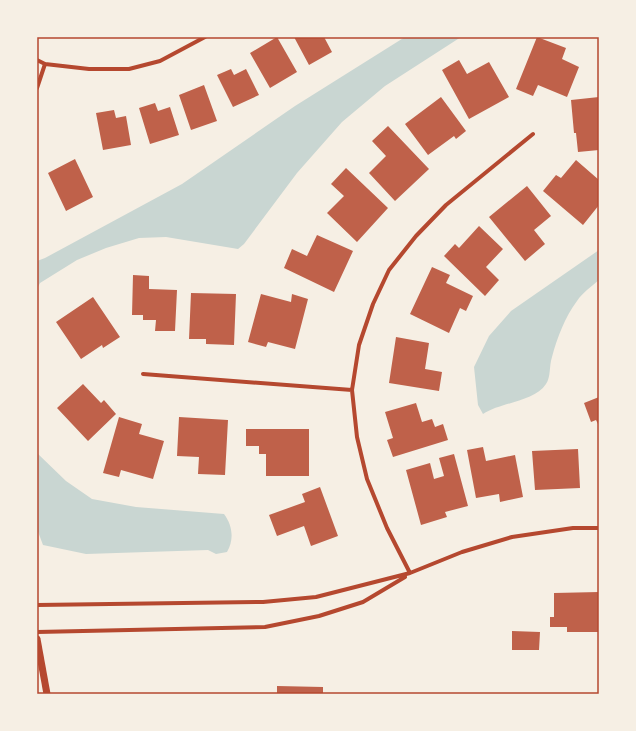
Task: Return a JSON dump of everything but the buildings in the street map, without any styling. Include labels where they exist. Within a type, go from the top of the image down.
[{"type":"street","points":[[37,60],[45,64],[89,69],[129,69],[160,61],[205,37]]},
{"type":"street","points":[[37,88],[45,64]]},
{"type":"street","points":[[410,573],[387,528],[366,480],[357,437],[352,390],[359,345],[373,304],[390,270],[416,236],[446,205],[533,134]]},
{"type":"street","points":[[143,374],[352,390]]},
{"type":"street","points":[[37,605],[263,602],[316,596],[410,573],[462,552],[512,537],[573,528],[599,528]]},
{"type":"street","points":[[37,632],[265,627],[319,616],[363,602],[410,573]]},
{"type":"street","points":[[37,640],[47,694]]},
{"type":"shaded area","points":[[405,37],[461,37],[385,86],[342,122],[297,173],[244,244],[238,249],[166,237],[139,238],[106,248],[77,260],[40,283],[37,289],[37,261],[182,184],[295,106]]},
{"type":"shaded area","points":[[599,250],[599,280],[579,298],[565,321],[554,350],[549,378],[546,384],[534,395],[490,410],[483,414],[478,405],[474,367],[489,336],[511,311]]},
{"type":"shaded area","points":[[37,453],[66,481],[92,499],[136,507],[224,514],[232,533],[231,543],[227,552],[216,554],[208,550],[86,554],[43,545],[37,529]]}]
